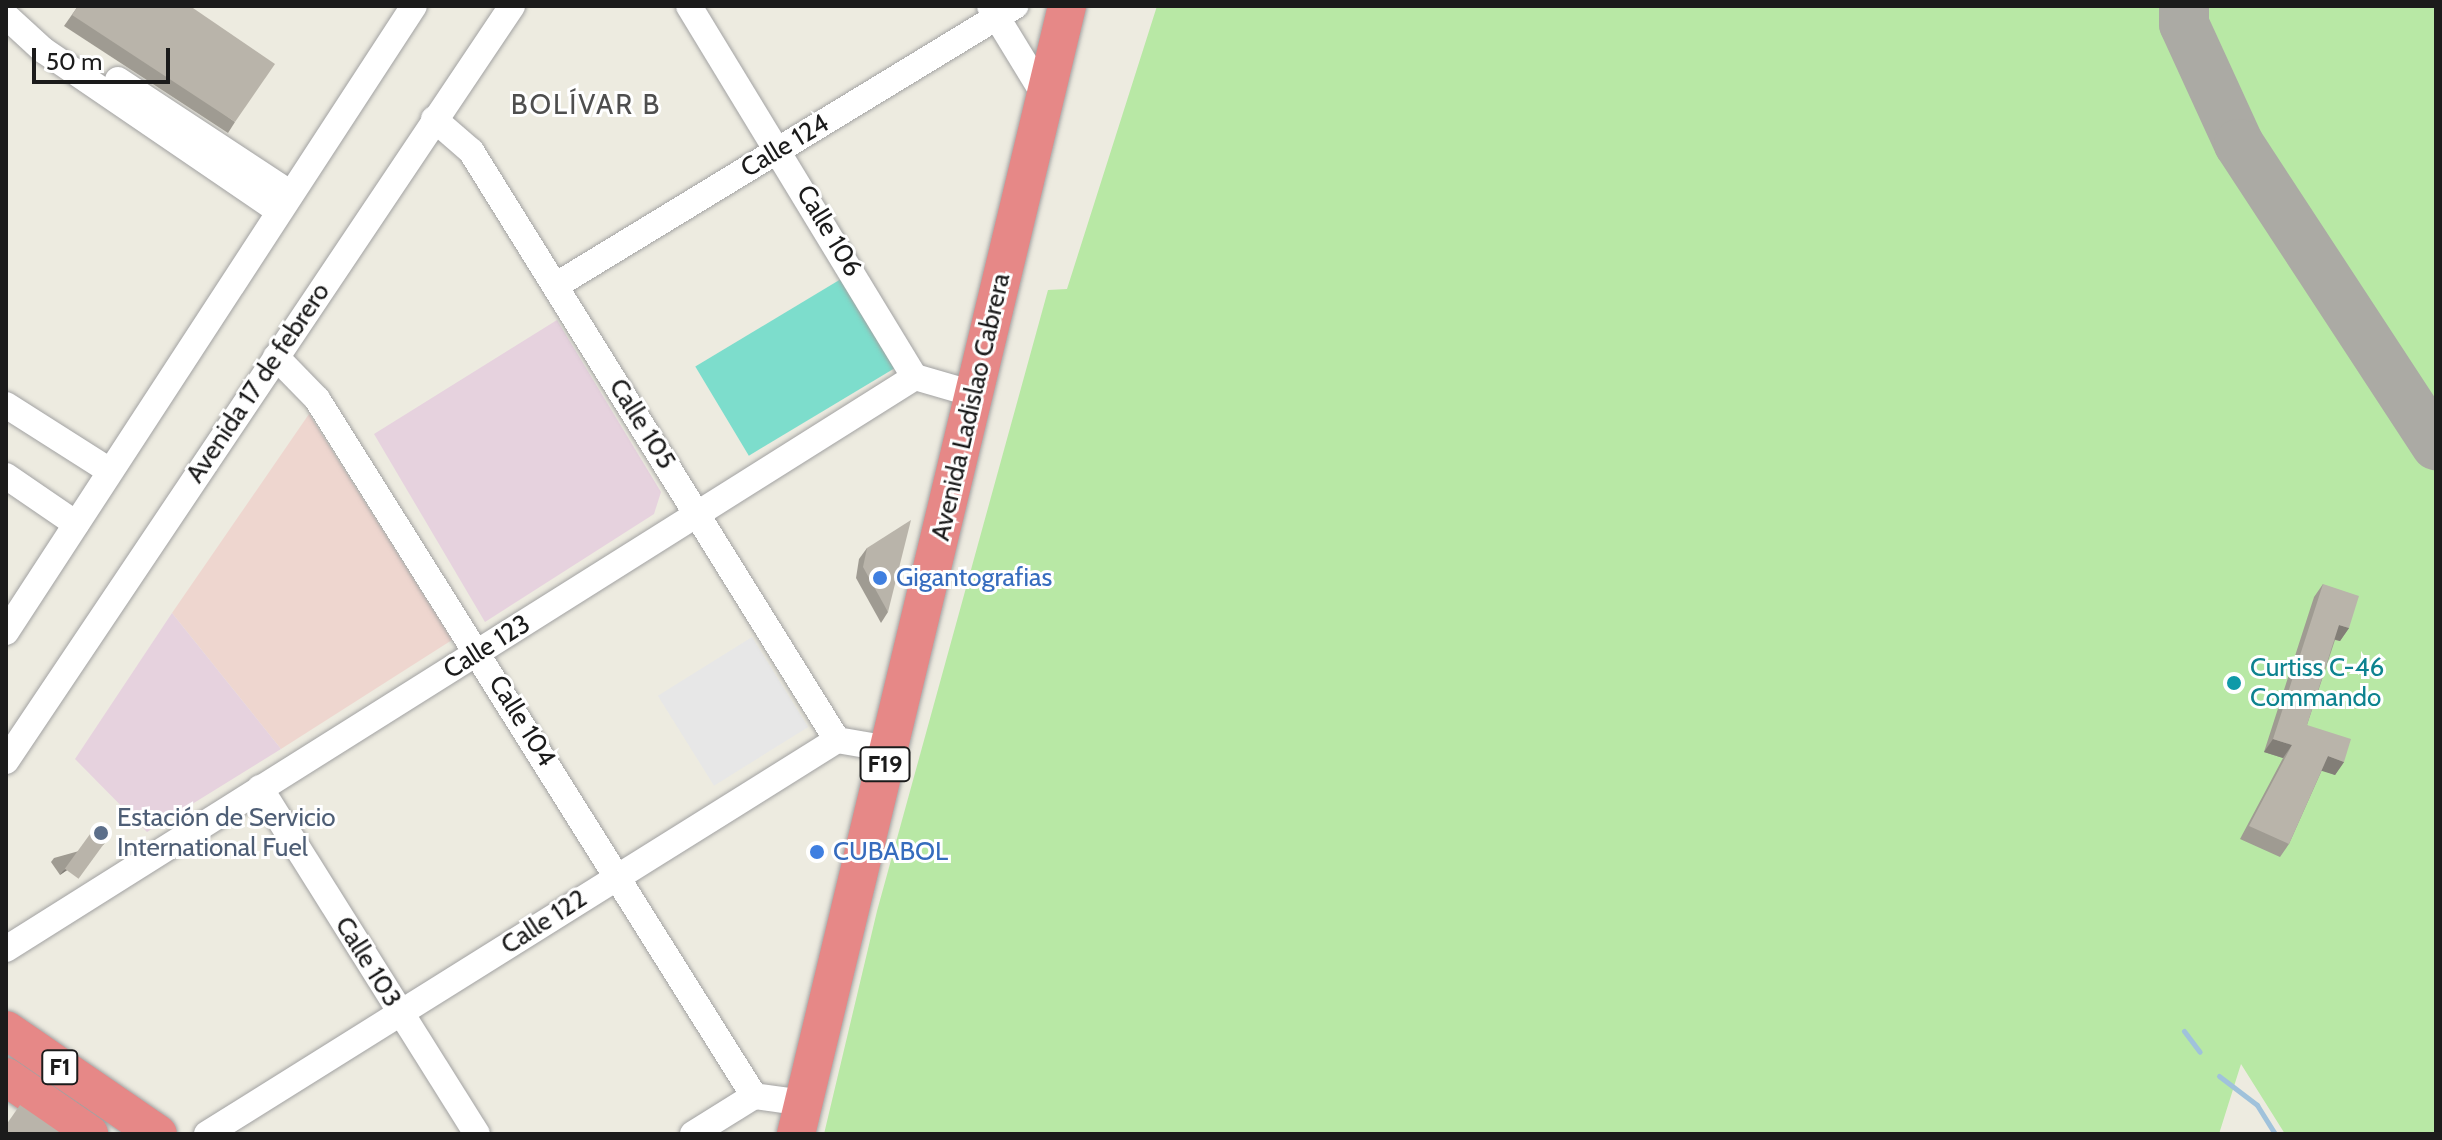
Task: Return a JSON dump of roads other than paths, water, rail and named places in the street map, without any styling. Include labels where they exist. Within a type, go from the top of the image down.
[{"type":"highway","name":"Avenida Ladislao Cabrera","points":[[800,1118],[1067,6]]},
{"type":"highway","name":"F1","points":[[6,1030],[99,1124]]},
{"type":"highway","name":"F1","points":[[6,1077],[99,1124],[158,1134]]},
{"type":"street","points":[[6,632],[414,6]]},
{"type":"street","name":"Avenida 17 de febrero","points":[[6,761],[512,6]]},
{"type":"street","name":"Calle 106","points":[[689,6],[780,149],[915,377]]},
{"type":"street","points":[[1001,10],[1045,96]]},
{"type":"street","name":"Calle 124","points":[[555,286],[1001,10]]},
{"type":"street","points":[[15,22],[43,50],[285,202]]},
{"type":"street","name":"Calle 105","points":[[434,119],[471,151],[837,740]]},
{"type":"street","name":"Calle 104","points":[[276,357],[317,399],[619,874],[754,1096]]},
{"type":"street","points":[[915,377],[974,394]]},
{"type":"street","name":"Calle 123","points":[[6,949],[915,377]]},
{"type":"street","points":[[6,405],[110,471]]},
{"type":"street","points":[[6,476],[76,524]]},
{"type":"street","points":[[837,740],[889,749]]},
{"type":"street","name":"Calle 122","points":[[207,1134],[837,740]]},
{"type":"street","name":"Calle 103","points":[[260,788],[477,1134]]},
{"type":"street","points":[[693,1134],[754,1096],[800,1118]]},
{"type":"waterway","points":[[2184,1031],[2200,1052]]},
{"type":"waterway","points":[[2219,1076],[2257,1105],[2275,1134]]},
{"type":"place","name":"Gigantografias","points":[[880,578]]},
{"type":"place","name":"Curtiss C-46 Commando","points":[[2234,683]]},
{"type":"place","name":"Estación de Servicio International Fuel","points":[[101,833]]},
{"type":"place","name":"CUBABOL","points":[[817,852]]},
{"type":"district","name":"BOLÍVAR B","points":[[586,104]]}]
